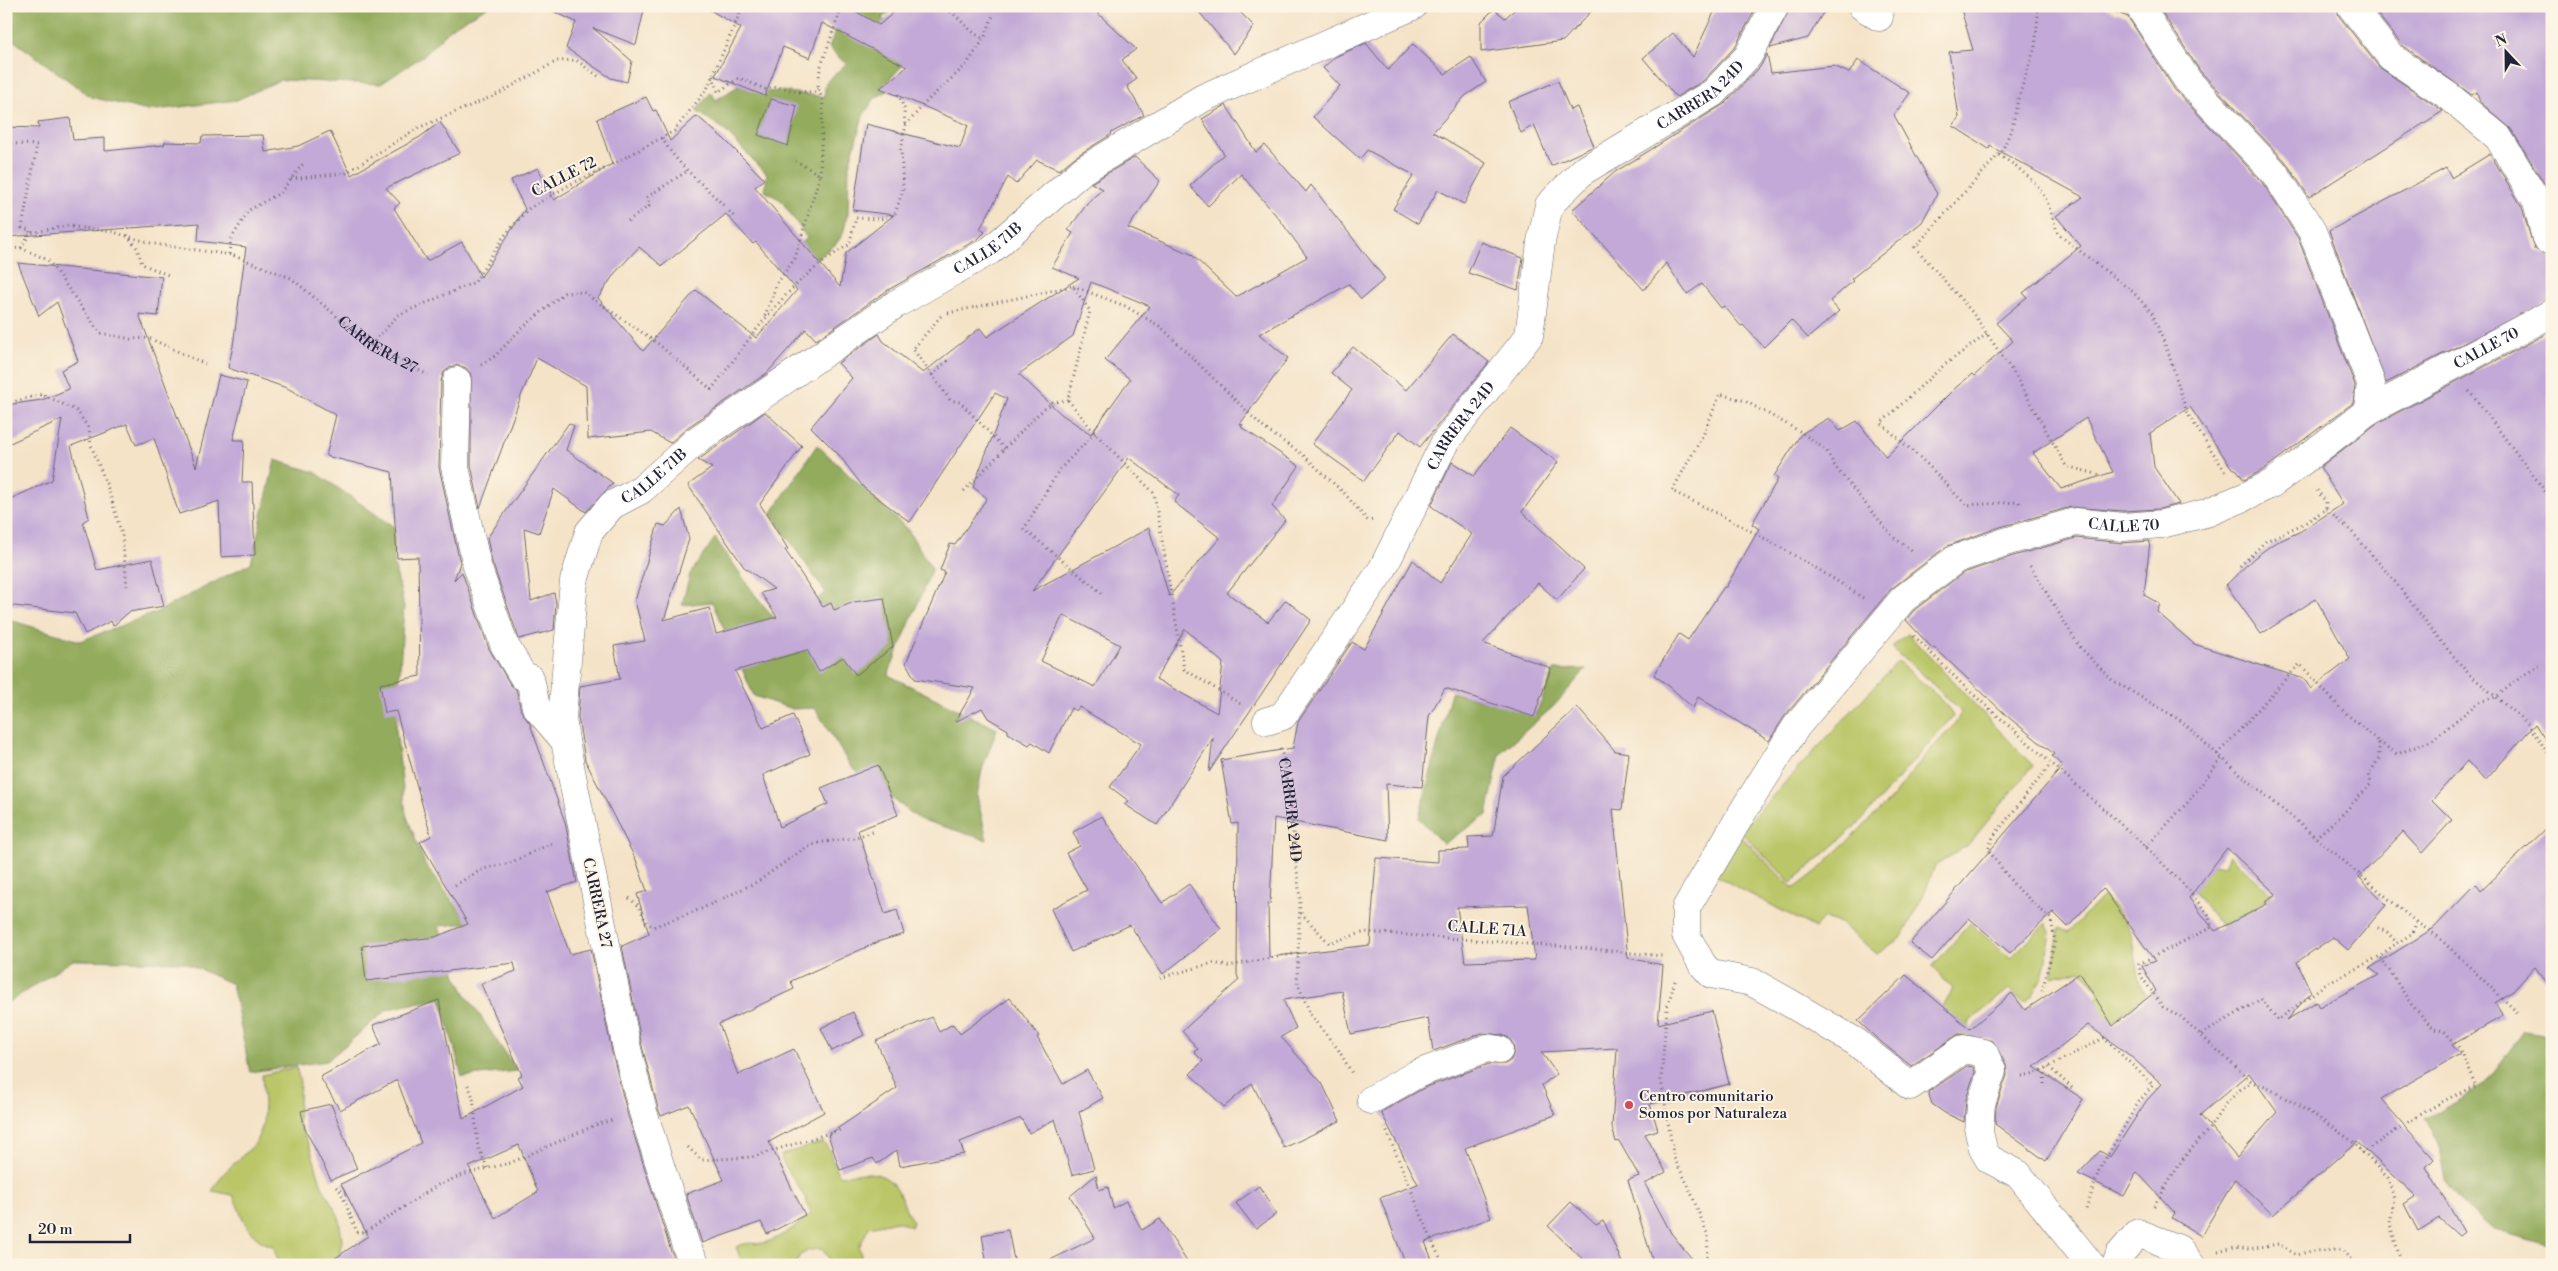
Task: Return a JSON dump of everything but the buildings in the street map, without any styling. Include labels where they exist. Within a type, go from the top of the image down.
[{"type":"street","name":"CALLE 71B","points":[[589,532],[612,505],[641,490],[697,440],[896,304],[991,250],[1083,170],[1203,98],[1413,6]]},
{"type":"street","name":"CARRERA 24D","points":[[1267,721],[1283,716],[1341,633],[1383,568],[1446,442],[1530,336],[1541,242],[1549,205],[1583,171],[1713,93],[1748,56],[1775,6]]},
{"type":"street","points":[[2139,6],[2188,81],[2274,172],[2312,231],[2371,383],[2368,411]]},
{"type":"street","points":[[2351,6],[2391,57],[2450,97],[2498,137],[2537,201],[2546,239],[2552,241]]},
{"type":"street","name":"CALLE 70","points":[[1992,1071],[1984,1053],[1964,1049],[1910,1086],[1856,1042],[1788,1002],[1752,982],[1711,974],[1702,964],[1686,935],[1686,908],[1760,783],[1796,727],[1903,599],[1956,559],[2074,522],[2123,527],[2162,524],[2206,513],[2271,484],[2368,411],[2552,313]]},
{"type":"street","points":[[457,381],[455,467],[477,566],[504,644],[523,676],[530,678],[536,707],[565,741]]},
{"type":"street","name":"CARRERA 27","points":[[589,532],[573,591],[562,716],[565,741],[582,831],[643,1112],[686,1246],[696,1265]]},
{"type":"street","points":[[1371,1100],[1417,1074],[1487,1048],[1499,1050]]},
{"type":"street","points":[[1992,1071],[1981,1104],[1979,1132],[1983,1149],[1989,1160],[2018,1174],[2091,1265]]},
{"type":"street","points":[[2116,1265],[2120,1254],[2138,1233],[2201,1260]]},
{"type":"path","name":"CALLE 72","points":[[371,346],[398,315],[475,282],[504,236],[528,208],[674,131],[707,89],[743,6]]},
{"type":"path","points":[[713,76],[718,92],[739,78],[765,89],[777,87],[800,92],[816,92],[822,62],[842,6]]},
{"type":"path","points":[[942,6],[952,11],[971,33],[984,39]]},
{"type":"path","points":[[2037,6],[2035,46],[2018,99],[2012,128],[1999,155],[1915,247],[1972,312],[2014,375],[2066,466],[2104,476]]},
{"type":"path","points":[[712,390],[764,319],[801,277],[849,245],[856,218],[881,220],[895,214],[903,190],[901,149],[906,125],[928,100],[966,65],[984,39],[994,13]]},
{"type":"path","points":[[291,179],[346,174],[418,128],[498,94],[557,61],[576,60],[598,76]]},
{"type":"path","points":[[764,319],[777,283],[795,258],[820,175],[824,101],[818,88]]},
{"type":"path","points":[[898,94],[904,108],[905,130]]},
{"type":"path","points":[[662,138],[689,170],[722,202],[734,217]]},
{"type":"path","points":[[6,144],[37,145],[22,228],[30,230],[30,233],[21,248]]},
{"type":"path","points":[[1999,155],[2016,166],[2038,185],[2047,201],[2058,234],[2133,292],[2152,313],[2169,355],[2187,413],[2242,498]]},
{"type":"path","points":[[796,161],[820,175]]},
{"type":"path","points":[[229,254],[231,239],[249,210],[280,192],[303,164]]},
{"type":"path","points":[[628,221],[649,206],[647,197],[689,170]]},
{"type":"path","name":"CARRERA 27","points":[[30,233],[67,226],[126,235],[154,244],[229,254],[291,278],[371,346],[430,376],[442,380],[457,381]]},
{"type":"path","points":[[126,235],[136,248],[142,264],[168,275]]},
{"type":"path","points":[[6,249],[21,248],[48,260],[100,333],[131,338],[149,338],[205,364]]},
{"type":"path","points":[[943,314],[1073,286],[1125,306],[1161,327],[1265,430],[1302,454],[1345,494],[1368,521],[1376,520]]},
{"type":"path","points":[[1068,400],[1090,311],[1073,286]]},
{"type":"path","points":[[457,381],[495,356],[519,331],[564,293],[583,292],[656,342],[737,411]]},
{"type":"path","points":[[949,307],[913,349],[950,400],[960,402],[1005,448]]},
{"type":"path","points":[[1987,334],[1944,366],[1881,423],[1928,465],[1966,505],[2019,502],[2017,539],[2079,646],[2112,680],[2180,720],[2217,754],[2416,922],[2436,935],[2519,1014]]},
{"type":"path","points":[[932,375],[948,360]]},
{"type":"path","points":[[2451,366],[2552,500]]},
{"type":"path","points":[[6,404],[42,394],[77,411],[88,429],[91,445],[109,491],[122,535],[127,586]]},
{"type":"path","points":[[1932,577],[1912,551],[1893,537],[1841,475],[1826,450],[1801,432],[1745,401],[1720,394],[1704,433],[1672,492],[1746,527],[1821,570],[1902,624],[1967,689],[2146,847],[2183,884],[2208,914],[2212,927],[2206,932],[2139,964],[2141,976],[2163,1007],[2180,1016],[2252,1082],[2270,1089],[2316,1116],[2352,1141],[2388,1178],[2394,1199],[2390,1224],[2402,1265]]},
{"type":"path","points":[[1068,400],[1095,433],[1154,493],[1184,669],[1267,721]]},
{"type":"path","points":[[964,491],[1053,402],[1068,400]]},
{"type":"path","points":[[1095,433],[1059,470],[1024,529],[1104,595]]},
{"type":"path","points":[[2295,467],[2326,502],[2326,509],[2351,531],[2392,578],[2469,674],[2528,724],[2552,759]]},
{"type":"path","points":[[2240,566],[2266,542],[2305,524],[2326,509]]},
{"type":"path","points":[[2217,754],[2300,664],[2341,709],[2397,754],[2431,741],[2479,702],[2496,697],[2522,676],[2540,666]]},
{"type":"path","name":"CARRERA 24D","points":[[1267,721],[1284,759],[1300,913]]},
{"type":"path","points":[[2316,837],[2341,816],[2371,784],[2369,774],[2379,758],[2380,742]]},
{"type":"path","points":[[2146,847],[2186,803],[2222,758]]},
{"type":"path","points":[[2042,990],[2055,941],[2051,919],[2015,886],[1988,850],[1993,837],[2051,764]]},
{"type":"path","points":[[455,885],[483,869],[510,863],[582,831]]},
{"type":"path","points":[[595,891],[619,893],[627,896],[639,906],[646,922],[652,927],[685,915],[757,882],[802,850],[817,843],[853,838],[876,831]]},
{"type":"path","name":"CALLE 71A","points":[[1300,913],[1329,943],[1365,932],[1583,948],[1667,957]]},
{"type":"path","points":[[2201,1035],[2261,999],[2278,1020],[2323,986],[2380,956],[2413,933],[2416,922]]},
{"type":"path","points":[[2376,927],[2386,932],[2396,944]]},
{"type":"path","points":[[1160,978],[1213,964],[1228,966],[1298,953]]},
{"type":"path","points":[[2362,1153],[2408,1121],[2435,1108],[2455,1094],[2476,1086],[2458,1046],[2444,1031],[2434,1029],[2411,1004],[2380,956]]},
{"type":"path","points":[[1678,975],[1667,1008],[1661,1080],[1674,1158],[1688,1186],[1708,1236],[1707,1265]]},
{"type":"path","points":[[1992,1071],[2005,1068],[2016,1078],[2047,1068],[2104,1038],[2153,1085],[2138,1103],[2114,1142],[2099,1170],[2095,1184]]},
{"type":"path","points":[[2044,1084],[2047,1068]]},
{"type":"path","points":[[2047,1068],[2072,1088]]},
{"type":"path","points":[[2138,1233],[2182,1160],[2209,1129],[2225,1104],[2241,1089],[2252,1082]]},
{"type":"path","points":[[468,1085],[473,1097],[478,1147],[488,1169]]},
{"type":"path","points":[[336,1187],[341,1192],[357,1232],[364,1233],[438,1184],[510,1163],[598,1124],[643,1112]]},
{"type":"path","points":[[685,1144],[701,1160],[752,1157],[843,1129]]},
{"type":"path","points":[[2201,1260],[2222,1249],[2234,1246],[2250,1249],[2278,1244],[2297,1255],[2311,1251],[2342,1250],[2354,1262],[2362,1265]]},
{"type":"green space","points":[[6,6],[489,6],[452,27],[424,55],[381,84],[280,80],[237,100],[148,111],[91,97],[6,35]]},
{"type":"green space","points":[[847,6],[897,6],[882,18],[914,53],[888,81],[891,89],[875,98],[863,116],[849,166],[848,213],[843,234],[836,244],[799,272],[776,267],[807,238],[781,200],[765,191],[767,174],[722,128],[696,111],[711,92],[716,100],[738,86],[763,92],[782,91],[824,97],[826,82],[846,64],[829,48],[838,22]]},
{"type":"green space","points":[[817,445],[908,530],[932,569],[888,675],[997,729],[982,770],[977,796],[987,840],[919,819],[851,767],[815,708],[792,709],[754,696],[712,602],[682,605],[690,574],[715,538],[758,599],[779,623],[826,593],[771,514]]},
{"type":"green space","points":[[275,460],[315,472],[394,527],[394,563],[404,606],[396,730],[406,814],[425,864],[469,923],[439,926],[456,976],[465,993],[517,1071],[462,1077],[441,998],[388,1009],[327,1061],[250,1072],[232,984],[184,962],[73,960],[6,1004],[6,619],[80,641],[157,612],[251,563]]},
{"type":"green space","points":[[1908,634],[2033,766],[1968,845],[1935,866],[1924,894],[1902,937],[1877,954],[1840,923],[1824,918],[1815,928],[1716,876],[1740,835],[1785,881],[1795,888],[1816,872],[1893,797],[1922,759],[1954,725],[1961,712],[1892,647]]},
{"type":"green space","points":[[1898,661],[1943,701],[1953,716],[1858,824],[1791,883],[1740,831]]},
{"type":"green space","points":[[1586,669],[1554,706],[1500,753],[1487,815],[1443,844],[1419,818],[1451,692],[1536,714],[1554,670]]},
{"type":"green space","points":[[2229,855],[2272,894],[2253,910],[2222,927],[2189,885],[2215,864],[2224,866]]},
{"type":"green space","points":[[2103,896],[2118,912],[2130,931],[2134,945],[2138,977],[2145,995],[2102,1032],[2090,1009],[2099,994],[2082,970],[2052,977],[2059,928],[2068,932]]},
{"type":"green space","points":[[1970,923],[2010,958],[2046,923],[2051,934],[2042,979],[2032,996],[2024,1003],[2009,989],[1970,1021],[1967,1032],[1974,1037],[1949,1045],[1937,1039],[1937,1014],[1953,989],[1932,967]]},
{"type":"green space","points":[[2524,1031],[2552,1035],[2552,1246],[2491,1229],[2464,1205],[2445,1181],[2438,1141],[2425,1118],[2484,1085]]},
{"type":"green space","points":[[296,1067],[300,1082],[298,1124],[309,1144],[322,1186],[339,1217],[342,1241],[337,1265],[280,1265],[273,1246],[257,1238],[247,1226],[233,1195],[212,1191],[224,1173],[255,1144],[263,1125],[262,1075]]},
{"type":"green space","points":[[823,1142],[829,1149],[835,1168],[841,1176],[866,1173],[887,1179],[899,1193],[913,1222],[911,1227],[897,1221],[869,1227],[859,1247],[863,1265],[834,1265],[822,1249],[809,1250],[799,1256],[796,1265],[743,1265],[736,1247],[773,1240],[811,1214],[805,1197],[782,1161],[781,1155]]},
{"type":"place","name":"Centro comunitario Somos por Naturaleza","points":[[1629,1105]]}]
